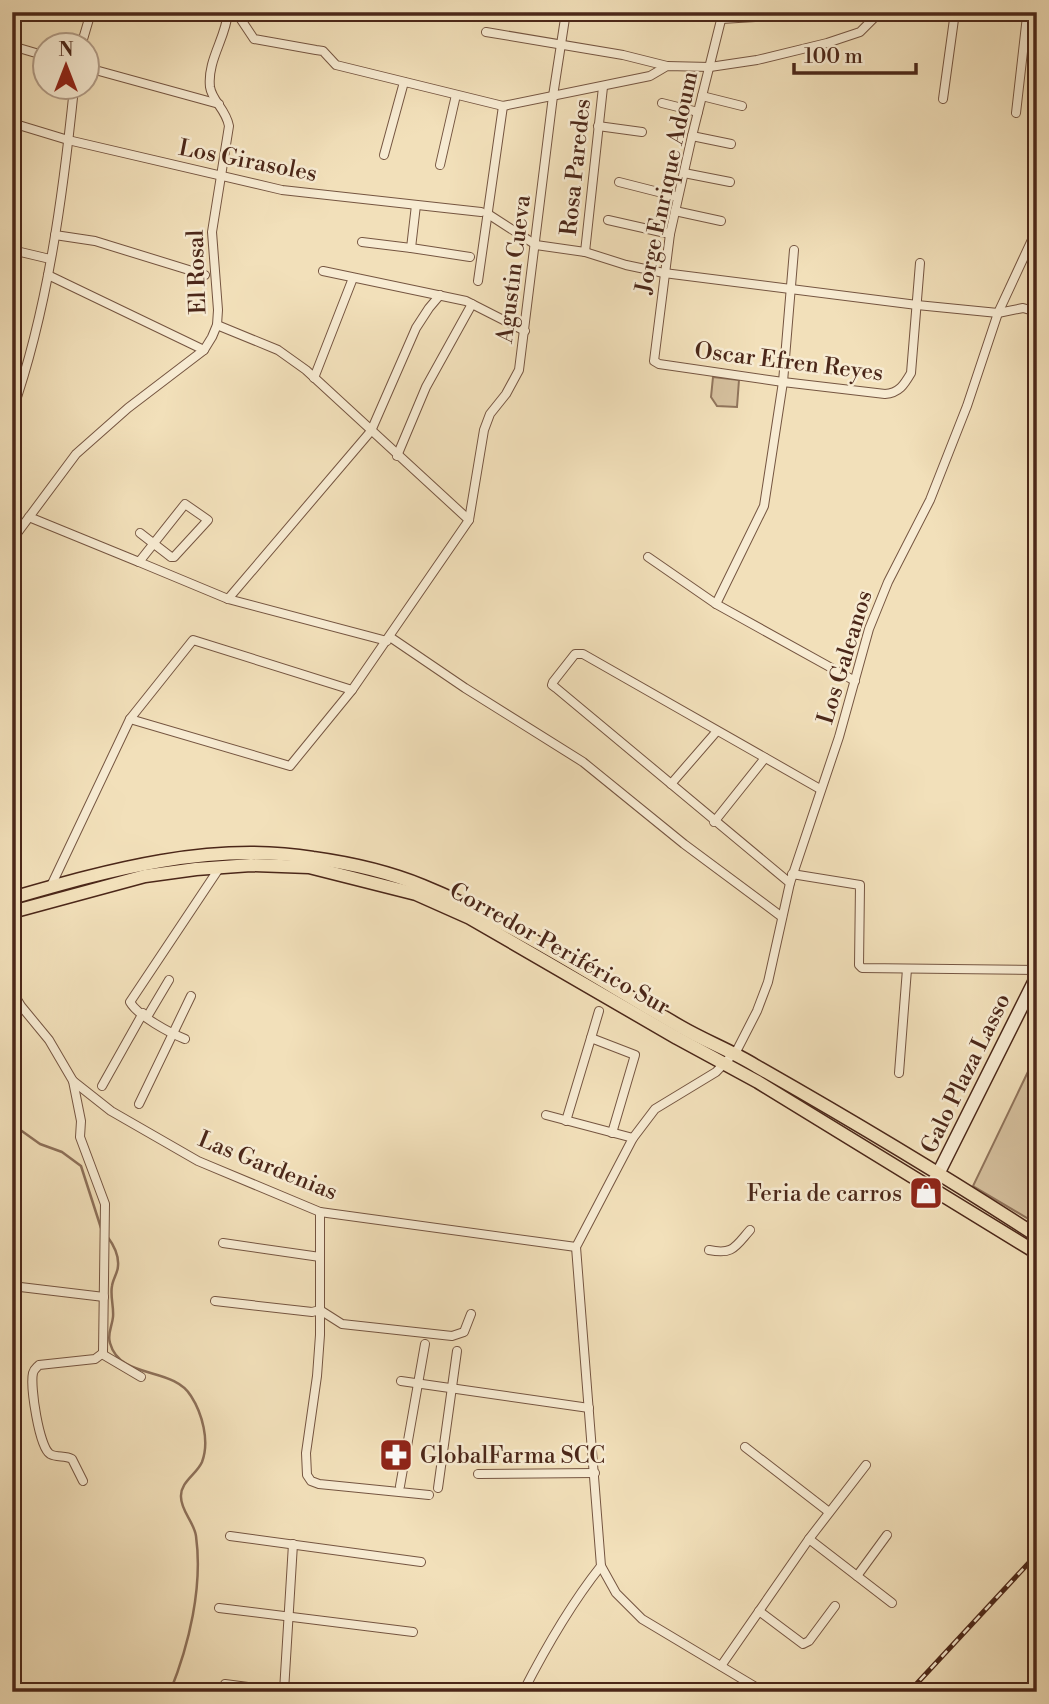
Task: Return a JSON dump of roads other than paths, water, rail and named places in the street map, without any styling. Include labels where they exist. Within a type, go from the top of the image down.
[{"type":"main road","name":"Corredor Periférico Sur","points":[[12,898],[141,865],[194,856],[251,854],[311,857],[420,884],[477,910],[684,1028],[734,1053],[1037,1236]]},
{"type":"main road","name":"Corredor Periférico Sur","points":[[12,912],[145,876],[220,867],[309,867],[416,894],[470,918],[758,1082],[1037,1253]]},
{"type":"street","points":[[85,32],[90,12]]},
{"type":"street","name":"El Rosal","points":[[12,540],[76,454],[128,408],[204,350],[217,325],[217,275],[212,232],[229,126],[227,114],[211,92],[210,71],[223,36],[228,12]]},
{"type":"street","name":"Agustin Cueva","points":[[469,520],[484,430],[490,414],[506,394],[519,370],[566,12]]},
{"type":"street","points":[[652,12],[674,17]]},
{"type":"street","points":[[722,16],[837,12]]},
{"type":"street","points":[[943,99],[955,12]]},
{"type":"street","points":[[1000,12],[1037,16]]},
{"type":"street","points":[[486,32],[561,43],[667,66],[710,68],[827,43],[860,32],[877,13]]},
{"type":"street","points":[[238,15],[254,39],[323,51],[336,65],[503,106],[650,76],[667,66]]},
{"type":"street","name":"Jorge Enrique Adoum","points":[[654,361],[670,234],[722,16]]},
{"type":"street","points":[[1016,113],[1027,16]]},
{"type":"street","points":[[12,46],[32,52]]},
{"type":"street","points":[[102,72],[219,104]]},
{"type":"street","points":[[384,155],[404,82]]},
{"type":"street","name":"Rosa Paredes","points":[[585,252],[603,87]]},
{"type":"street","points":[[440,165],[456,94]]},
{"type":"street","points":[[702,96],[743,106]]},
{"type":"street","points":[[12,412],[48,275],[72,102]]},
{"type":"street","points":[[662,103],[698,112]]},
{"type":"street","points":[[478,281],[485,213],[503,106]]},
{"type":"street","name":"Los Girasoles","points":[[12,123],[68,140],[282,190],[485,213]]},
{"type":"street","points":[[598,126],[642,132]]},
{"type":"street","points":[[692,136],[731,144]]},
{"type":"street","points":[[684,173],[730,182]]},
{"type":"street","points":[[619,182],[678,197]]},
{"type":"street","points":[[411,248],[416,205]]},
{"type":"street","points":[[675,211],[721,221]]},
{"type":"street","points":[[485,213],[536,245],[585,252],[664,273],[917,305],[998,313],[1023,309],[1037,312]]},
{"type":"street","points":[[608,220],[670,234]]},
{"type":"street","name":"Los Galeanos","points":[[576,1247],[633,1138],[655,1109],[716,1072],[734,1053],[757,1011],[768,982],[791,879],[839,737],[869,629],[888,582],[930,500],[967,406],[998,313],[1037,229]]},
{"type":"street","points":[[55,235],[95,241],[205,275]]},
{"type":"street","points":[[362,242],[470,257]]},
{"type":"street","points":[[12,250],[51,259]]},
{"type":"street","points":[[716,604],[764,506],[783,382],[794,250]]},
{"type":"street","points":[[917,305],[920,263]]},
{"type":"street","points":[[323,271],[472,304],[526,331]]},
{"type":"street","points":[[48,275],[204,350]]},
{"type":"street","points":[[314,378],[353,278]]},
{"type":"street","points":[[228,599],[371,431],[411,339],[429,307],[440,295]]},
{"type":"street","points":[[397,456],[426,387],[472,304]]},
{"type":"street","name":"Oscar Efren Reyes","points":[[654,361],[659,364],[783,382],[894,393],[902,388],[911,373],[917,305]]},
{"type":"street","points":[[130,719],[290,766],[352,690],[469,520],[314,378],[278,350],[217,325]]},
{"type":"street","points":[[139,562],[154,542],[184,504],[208,520],[177,556],[171,557],[154,542],[141,533]]},
{"type":"street","points":[[29,517],[228,599],[389,639],[583,762],[684,844],[782,917]]},
{"type":"street","points":[[648,557],[716,604],[855,681]]},
{"type":"street","points":[[50,888],[130,719],[193,640],[352,690]]},
{"type":"street","points":[[820,789],[583,654],[576,654],[552,685],[715,822],[791,879],[860,885],[859,965],[868,969],[1037,970]]},
{"type":"street","points":[[671,784],[717,731]]},
{"type":"street","points":[[715,822],[765,758]]},
{"type":"street","points":[[186,1040],[172,1034],[130,1002],[220,867]]},
{"type":"street","points":[[900,1073],[907,969]]},
{"type":"street","name":"Galo Plaza Lasso","points":[[931,1188],[1037,976]]},
{"type":"street","points":[[102,1086],[169,980]]},
{"type":"street","name":"Las Gardenias","points":[[12,992],[20,1006],[49,1040],[72,1081],[111,1111],[198,1161],[320,1212],[576,1247]]},
{"type":"street","points":[[139,1104],[191,996]]},
{"type":"street","points":[[566,1121],[599,1011]]},
{"type":"street","points":[[591,1038],[635,1055],[612,1133]]},
{"type":"street","points":[[72,1081],[80,1121],[80,1137],[105,1204],[102,1354]]},
{"type":"street","points":[[546,1115],[633,1138]]},
{"type":"street","points":[[320,1212],[317,1376],[306,1454],[307,1475],[311,1481],[429,1495]]},
{"type":"street","points":[[709,1250],[732,1251],[750,1230]]},
{"type":"street","points":[[223,1243],[320,1257]]},
{"type":"street","points":[[576,1247],[601,1566],[616,1593],[642,1619],[764,1692]]},
{"type":"street","points":[[12,1286],[104,1297]]},
{"type":"street","points":[[215,1301],[312,1312],[320,1310],[342,1324],[452,1336],[464,1332],[471,1314]]},
{"type":"street","points":[[400,1486],[425,1344]]},
{"type":"street","points":[[438,1488],[457,1351]]},
{"type":"street","points":[[102,1354],[141,1377]]},
{"type":"street","points":[[82,1481],[72,1459],[50,1454],[46,1449],[36,1414],[33,1370],[39,1364],[94,1359],[102,1354]]},
{"type":"street","points":[[401,1381],[589,1408]]},
{"type":"street","points":[[745,1447],[830,1513]]},
{"type":"street","points":[[721,1666],[809,1539],[866,1465]]},
{"type":"street","points":[[478,1474],[594,1473]]},
{"type":"street","points":[[857,1576],[887,1535]]},
{"type":"street","points":[[229,1536],[421,1562]]},
{"type":"street","points":[[809,1539],[891,1603]]},
{"type":"street","points":[[225,1684],[286,1691],[293,1544]]},
{"type":"street","points":[[523,1692],[556,1628],[601,1566]]},
{"type":"street","points":[[759,1611],[803,1644],[835,1606]]},
{"type":"street","points":[[219,1608],[413,1632]]},
{"type":"waterway","points":[[12,1124],[40,1144],[62,1152],[81,1166],[101,1228]]},
{"type":"waterway","points":[[107,1236],[118,1262],[112,1290],[113,1317],[109,1337],[116,1355],[124,1363],[172,1380],[183,1387],[191,1396],[204,1428],[202,1462],[181,1492],[183,1507],[196,1536],[198,1575],[193,1616],[170,1692]]},
{"type":"railway","points":[[909,1692],[1037,1554]]},
{"type":"place","name":"Feria de carros","points":[[926,1193]]},
{"type":"place","name":"GlobalFarma SCC","points":[[396,1455]]}]
